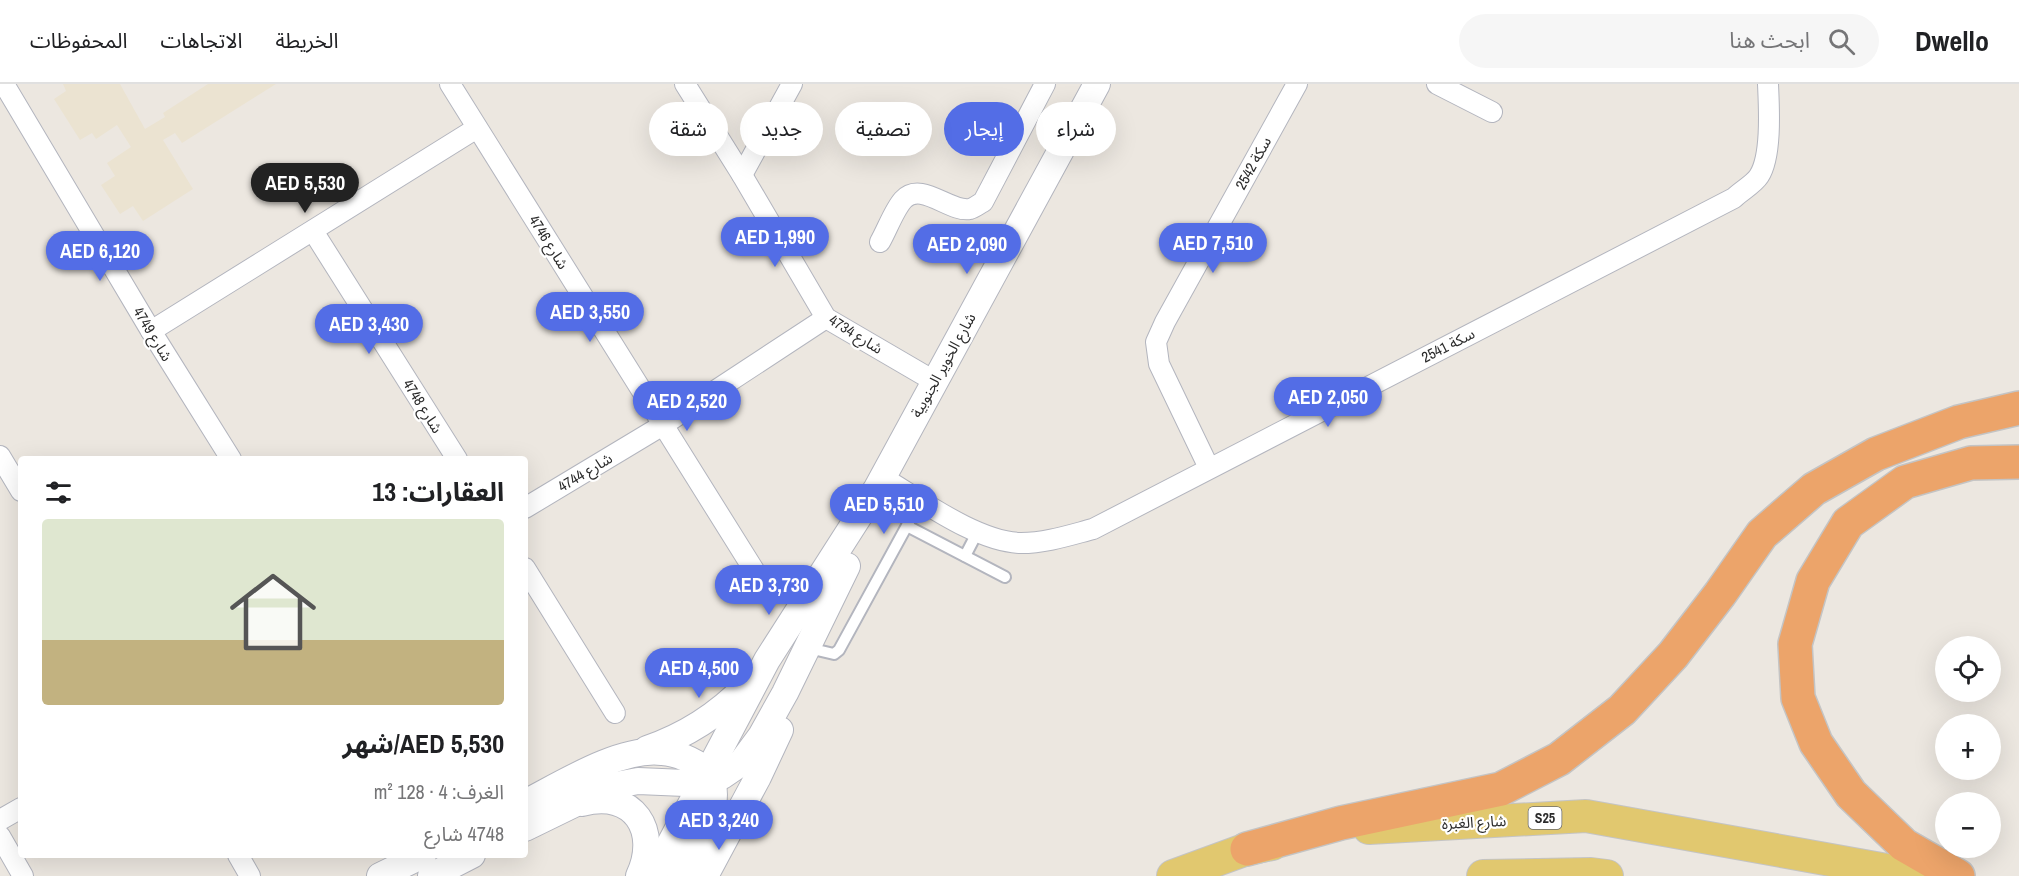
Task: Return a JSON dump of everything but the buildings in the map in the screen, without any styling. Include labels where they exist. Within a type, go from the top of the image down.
[{"type":"highway","points":[[1246,849],[1341,823],[1501,789],[1559,759],[1622,710],[1673,655],[1762,534],[1814,489],[1887,450],[1959,422],[2019,408]]},
{"type":"highway","points":[[1958,876],[1905,845],[1851,794],[1816,743],[1798,698],[1795,644],[1813,581],[1848,523],[1905,482],[1971,463],[2019,462]]},
{"type":"main road","name":"شارع الغبرة","points":[[1173,876],[1246,849],[1372,827],[1586,816],[1920,876]]},
{"type":"main road","points":[[1483,876],[1591,874],[1607,876]]},
{"type":"street","name":"4749 شارع","points":[[4,84],[151,331],[229,456]]},
{"type":"street","name":"4746 شارع","points":[[450,84],[762,583]]},
{"type":"street","name":"4734 شارع","points":[[685,84],[742,175],[826,318],[934,381]]},
{"type":"street","points":[[742,175],[792,84]]},
{"type":"street","points":[[880,242],[903,200],[910,195],[922,194],[958,208],[971,209],[983,202],[1045,84]]},
{"type":"street","name":"شارع الخوير الجنوبية","points":[[653,876],[708,778],[767,660],[879,482],[1097,84]]},
{"type":"street","name":"سكة 2542","points":[[1209,468],[1160,364],[1156,342],[1297,84]]},
{"type":"street","points":[[1437,84],[1492,112]]},
{"type":"street","name":"سكة 2541","points":[[879,482],[921,500],[977,533],[999,541],[1022,543],[1049,540],[1093,528],[1734,198],[1759,176],[1764,159],[1770,112],[1768,84]]},
{"type":"street","points":[[151,331],[477,128]]},
{"type":"street","name":"4748 شارع","points":[[313,231],[455,456]]},
{"type":"street","name":"4744 شارع","points":[[528,506],[663,425],[826,318]]},
{"type":"street","points":[[0,456],[18,486]]},
{"type":"street","name":"شارع الخوير الجنوبية","points":[[705,876],[758,777],[817,650],[879,482]]},
{"type":"street","points":[[528,826],[611,786],[638,781],[708,778],[741,763],[762,736],[847,566]]},
{"type":"street","points":[[528,573],[615,713]]},
{"type":"street","points":[[528,802],[609,761],[665,743],[689,731],[711,717],[751,681],[767,660]]},
{"type":"street","points":[[640,752],[674,754],[690,759],[708,778],[713,807],[680,876]]},
{"type":"street","points":[[567,807],[586,801],[604,801],[622,804],[637,815],[645,829],[647,849],[639,876]]},
{"type":"street","points":[[0,820],[18,810]]},
{"type":"street","points":[[0,836],[23,876]]},
{"type":"street","points":[[240,858],[250,876]]},
{"type":"street","points":[[380,876],[417,858]]},
{"type":"street","points":[[431,876],[466,858]]},
{"type":"lane","points":[[817,650],[834,654],[839,650],[921,500]]},
{"type":"lane","points":[[907,526],[1005,577]]},
{"type":"lane","points":[[965,556],[977,533]]},
{"type":"shaded area","points":[[63,84],[120,84],[145,129],[165,117],[163,113],[208,84],[276,84],[182,143],[175,133],[163,140],[193,189],[143,221],[133,206],[120,214],[101,185],[115,176],[107,163],[131,147],[117,125],[96,139],[92,133],[80,140],[54,99],[66,91]]}]
